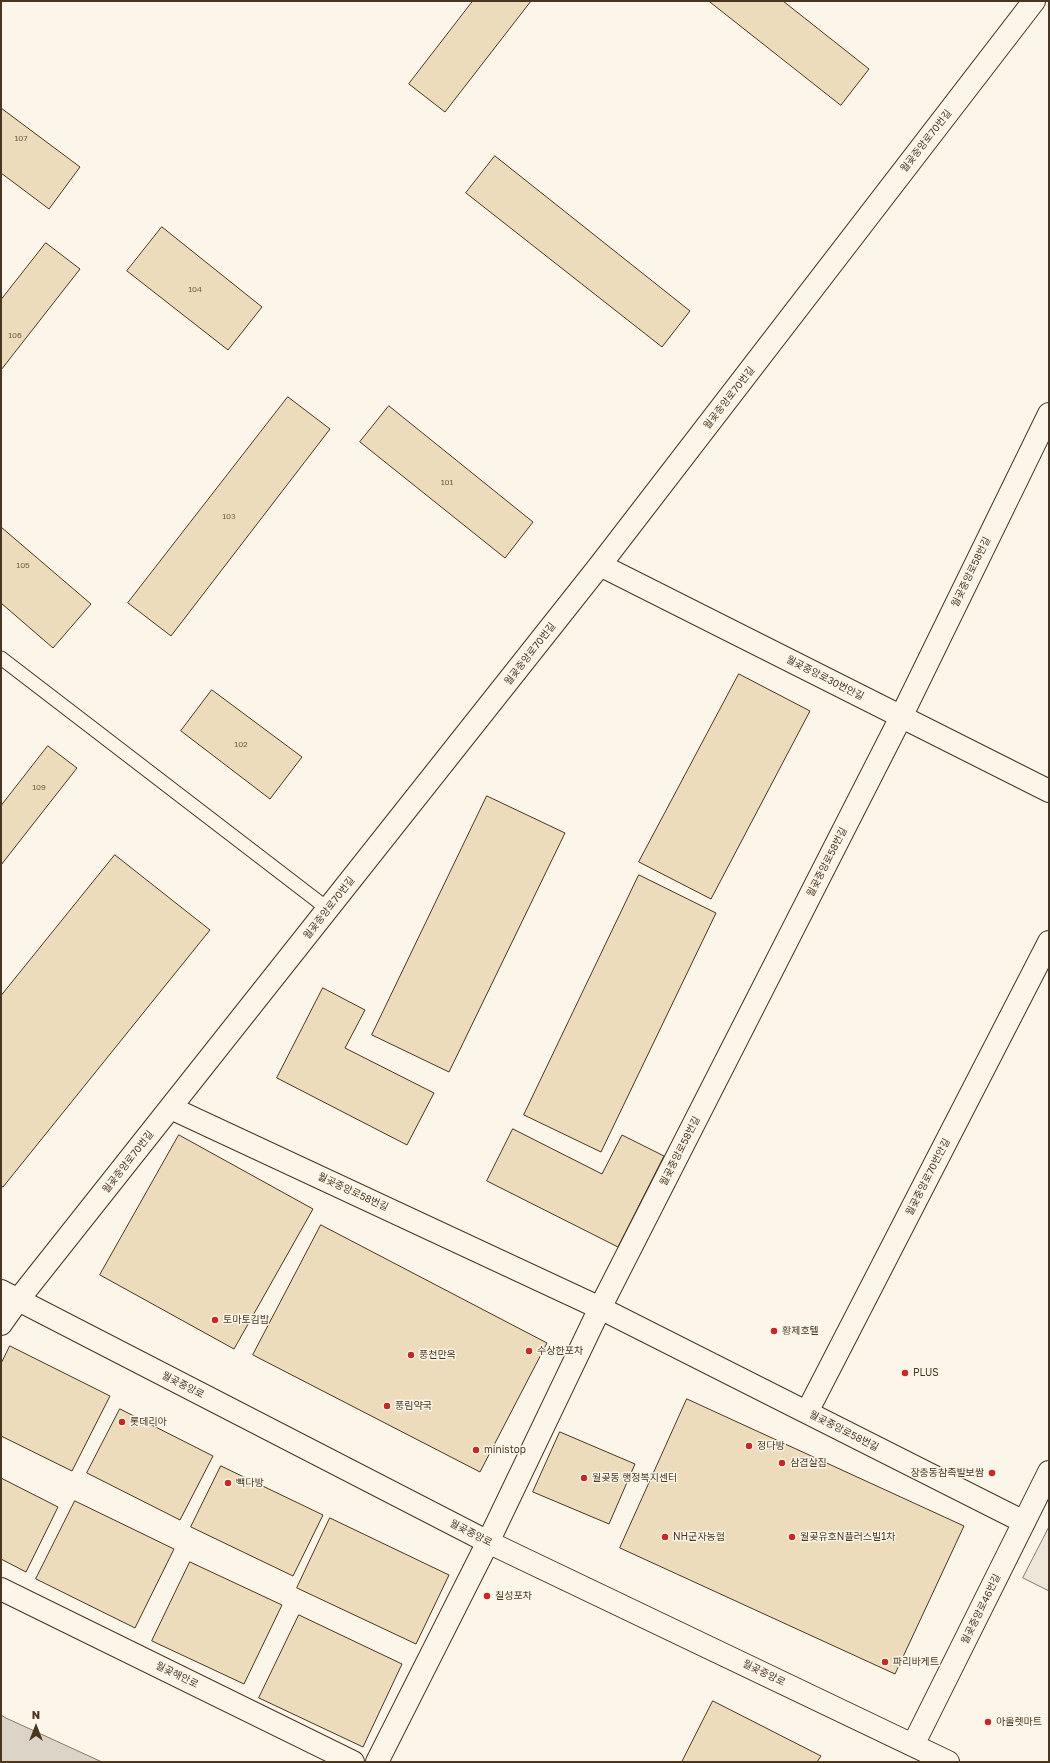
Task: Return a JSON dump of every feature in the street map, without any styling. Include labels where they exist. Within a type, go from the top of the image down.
[{"type":"street","name":"월곶중앙로70번길","points":[[1,1324],[9,1296],[171,1108],[600,565],[1034,1]]},
{"type":"street","name":"월곶중앙로58번길","points":[[377,1762],[488,1542],[600,1308],[901,717],[1049,414]]},
{"type":"street","name":"월곶중앙로30번안길","points":[[600,565],[1049,791]]},
{"type":"street","name":"월곶중앙로70번안길","points":[[807,1412],[1049,942]]},
{"type":"street","name":"월곶중앙로58번길","points":[[171,1108],[600,1308],[1024,1522]]},
{"type":"street","name":"월곶중앙로","points":[[9,1296],[488,1542],[948,1762]]},
{"type":"street","name":"월곶중앙로46번길","points":[[913,1745],[1049,1472]]},
{"type":"street","name":"월곶해안로","points":[[1,1589],[353,1762]]},
{"type":"lane","points":[[1,658],[328,909]]},
{"type":"shaded area","points":[[1049,1527],[1049,1591],[1023,1578]]},
{"type":"shaded area","points":[[1,1715],[6,1718],[102,1762],[1,1762]]},
{"type":"building","points":[[473,1],[531,1],[445,112],[409,84]]},
{"type":"building","points":[[709,1],[783,1],[869,69],[841,105]]},
{"type":"building","points":[[1,108],[80,167],[49,209],[1,173]]},
{"type":"building","points":[[495,156],[690,311],[662,347],[466,193]]},
{"type":"building","points":[[162,227],[262,307],[228,350],[127,271]]},
{"type":"building","points":[[46,243],[80,269],[1,370],[1,300]]},
{"type":"building","points":[[288,397],[330,429],[171,636],[128,603]]},
{"type":"building","points":[[389,406],[533,522],[505,558],[360,442]]},
{"type":"building","points":[[1,527],[91,604],[53,648],[1,603]]},
{"type":"building","points":[[739,674],[810,711],[711,899],[639,862]]},
{"type":"building","points":[[212,690],[302,757],[270,799],[181,731]]},
{"type":"building","points":[[48,746],[77,768],[1,865],[1,806]]},
{"type":"building","points":[[487,796],[565,833],[449,1072],[372,1035]]},
{"type":"building","points":[[115,855],[210,930],[3,1187],[1,1186],[1,996]]},
{"type":"building","points":[[639,875],[716,913],[601,1152],[524,1115]]},
{"type":"building","points":[[323,988],[365,1010],[345,1048],[434,1093],[407,1145],[277,1078]]},
{"type":"building","points":[[513,1129],[602,1174],[622,1135],[664,1156],[618,1247],[487,1181]]},
{"type":"building","points":[[179,1135],[313,1209],[234,1349],[100,1275]]},
{"type":"building","points":[[321,1225],[547,1343],[480,1472],[253,1355]]},
{"type":"building","points":[[10,1346],[110,1396],[72,1471],[1,1436],[1,1364]]},
{"type":"building","name":"월곶유호N플러스빌1차","points":[[687,1399],[964,1526],[895,1674],[620,1548]]},
{"type":"building","points":[[120,1409],[213,1456],[180,1520],[87,1473]]},
{"type":"building","name":"월곶동 행정복지센터","points":[[560,1432],[635,1464],[609,1524],[533,1492]]},
{"type":"building","points":[[221,1466],[323,1515],[293,1576],[191,1527]]},
{"type":"building","points":[[1,1478],[58,1507],[26,1572],[1,1559]]},
{"type":"building","points":[[75,1501],[174,1549],[135,1628],[36,1579]]},
{"type":"building","points":[[330,1518],[449,1575],[416,1644],[297,1588]]},
{"type":"building","points":[[190,1562],[282,1605],[244,1684],[152,1641]]},
{"type":"building","points":[[299,1615],[402,1664],[363,1747],[259,1698]]},
{"type":"building","points":[[713,1701],[821,1756],[817,1762],[682,1762]]},
{"type":"place","name":"토마토김밥","points":[[215,1320]]},
{"type":"place","name":"황제호텔","points":[[774,1331]]},
{"type":"place","name":"수상한포차","points":[[529,1351]]},
{"type":"place","name":"풍천만옥","points":[[411,1355]]},
{"type":"place","name":"PLUS","points":[[905,1373]]},
{"type":"place","name":"풍림약국","points":[[387,1406]]},
{"type":"place","name":"롯데리아","points":[[122,1422]]},
{"type":"place","name":"정다방","points":[[749,1446]]},
{"type":"place","name":"ministop","points":[[476,1450]]},
{"type":"place","name":"삼겹살집","points":[[782,1463]]},
{"type":"place","name":"장충동참족발보쌈","points":[[992,1473]]},
{"type":"place","name":"월곶동 행정복지센터","points":[[584,1478]]},
{"type":"place","name":"빽다방","points":[[228,1483]]},
{"type":"place","name":"NH군자농협","points":[[665,1537]]},
{"type":"place","name":"월곶유호N플러스빌1차","points":[[792,1537]]},
{"type":"place","name":"칠성포차","points":[[487,1596]]},
{"type":"place","name":"파리바게트","points":[[885,1662]]},
{"type":"place","name":"아울렛마트","points":[[988,1722]]}]
